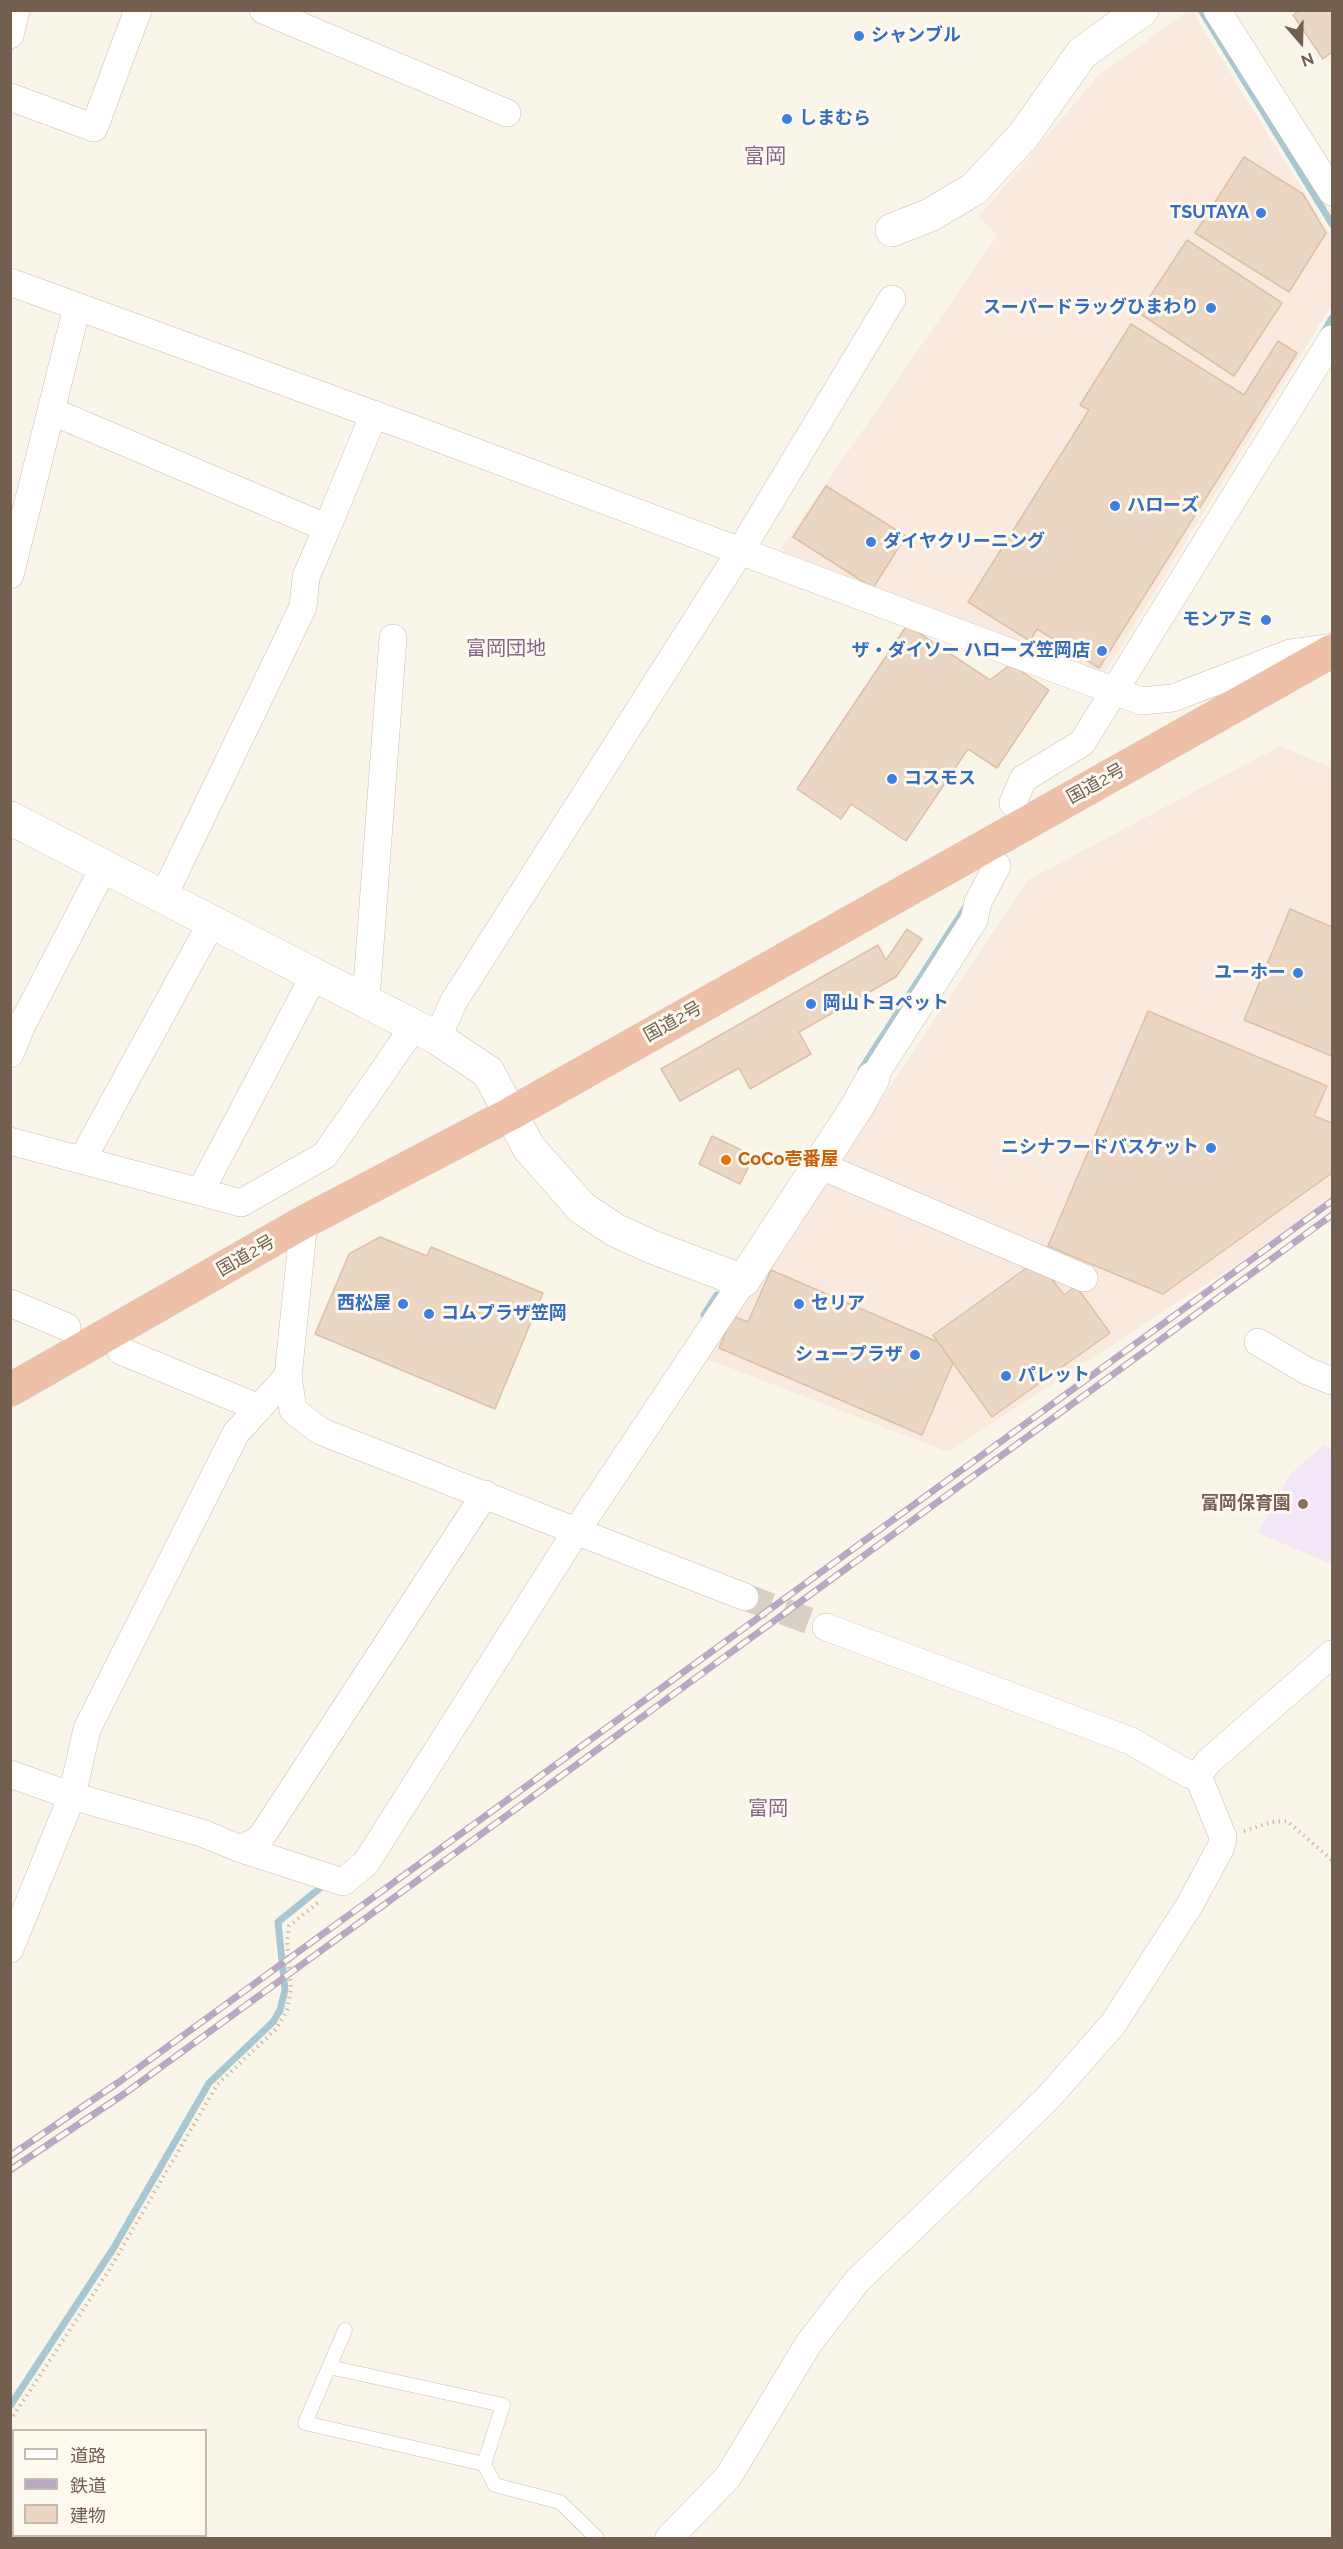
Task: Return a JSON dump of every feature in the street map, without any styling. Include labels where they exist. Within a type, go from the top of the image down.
[{"type":"highway","name":"国道2号","points":[[10,1390],[304,1222],[510,1114],[1332,649]]},
{"type":"street","points":[[10,35],[16,10]]},
{"type":"street","points":[[10,97],[94,128],[138,10]]},
{"type":"street","points":[[263,10],[507,113]]},
{"type":"street","points":[[892,230],[930,215],[975,189],[1024,135],[1082,53],[1142,10]]},
{"type":"street","points":[[1216,10],[1332,192]]},
{"type":"street","points":[[10,282],[374,414],[1141,700],[1173,698],[1290,653],[1332,649]]},
{"type":"street","points":[[10,1141],[241,1203],[325,1155],[426,1031],[454,1002],[741,550],[892,300]]},
{"type":"street","points":[[10,575],[77,307]]},
{"type":"street","points":[[1013,803],[1023,779],[1082,743],[1109,688],[1332,339]]},
{"type":"street","points":[[51,411],[327,528]]},
{"type":"street","points":[[164,895],[303,607],[306,577],[374,414]]},
{"type":"street","points":[[366,999],[393,638]]},
{"type":"street","points":[[10,818],[426,1031],[488,1072],[529,1148],[582,1208],[615,1230],[652,1247],[742,1281]]},
{"type":"street","points":[[10,1054],[16,1026],[104,867]]},
{"type":"street","points":[[10,1774],[72,1796],[202,1833],[241,1849],[336,1880],[366,1863],[570,1527],[742,1281],[975,920],[978,902],[997,867]]},
{"type":"street","points":[[82,1160],[213,920]]},
{"type":"street","points":[[200,1192],[315,974]]},
{"type":"street","points":[[819,1165],[1084,1278]]},
{"type":"street","points":[[304,1222],[288,1376],[293,1410],[320,1431],[745,1597]]},
{"type":"street","points":[[10,1303],[67,1327]]},
{"type":"street","points":[[1258,1342],[1307,1371],[1332,1381]]},
{"type":"street","points":[[122,1351],[258,1408]]},
{"type":"street","points":[[10,1949],[72,1796],[87,1729],[236,1433],[288,1376]]},
{"type":"street","points":[[241,1849],[260,1839],[485,1494]]},
{"type":"street","points":[[826,1627],[1131,1741],[1188,1774],[1198,1776]]},
{"type":"street","points":[[1198,1776],[1208,1762],[1332,1654]]},
{"type":"street","points":[[669,2538],[728,2477],[809,2343],[858,2280],[1047,2099],[1113,2024],[1217,1858],[1223,1837],[1198,1776]]},
{"type":"lane","points":[[345,2330],[305,2423],[484,2464]]},
{"type":"lane","points":[[329,2367],[503,2405],[484,2464],[495,2485],[560,2502],[597,2538]]},
{"type":"path","points":[[1223,1837],[1272,1822],[1287,1821],[1332,1860]]},
{"type":"path","points":[[10,2421],[109,2270],[217,2085],[276,2029],[287,2010],[291,1989],[286,1942],[289,1926],[336,1880]]},
{"type":"shaded area","points":[[1188,11],[1192,11],[1332,238],[1332,304],[1103,676],[780,550],[997,236],[979,216],[1098,76]]},
{"type":"shaded area","points":[[1280,746],[1332,768],[1332,1202],[948,1452],[707,1359],[1028,880]]},
{"type":"shaded area","name":"富岡保育園","points":[[1323,1445],[1332,1450],[1332,1564],[1258,1533],[1290,1475]]},
{"type":"building","points":[[1300,10],[1332,10],[1332,52],[1323,59],[1293,15]]},
{"type":"building","name":"TSUTAYA","points":[[1244,157],[1303,194],[1326,233],[1289,292],[1195,233]]},
{"type":"building","name":"スーパードラッグひまわり","points":[[1187,240],[1282,303],[1234,376],[1139,313]]},
{"type":"building","name":"ハローズ","points":[[1131,324],[1244,395],[1278,341],[1297,353],[1099,668],[1037,629],[1030,641],[968,602],[1089,410],[1080,405]]},
{"type":"building","points":[[826,486],[906,536],[873,588],[793,537]]},
{"type":"building","points":[[907,625],[990,680],[1011,664],[1049,690],[997,768],[968,749],[906,841],[851,804],[841,819],[797,789]]},
{"type":"building","name":"ユーホー","points":[[1290,909],[1332,927],[1332,1056],[1244,1020]]},
{"type":"building","name":"岡山トヨペット","points":[[907,929],[922,939],[896,977],[799,1032],[811,1054],[750,1089],[739,1068],[680,1101],[661,1069],[878,945],[886,960]]},
{"type":"building","name":"ニシナフードバスケット","points":[[1148,1011],[1327,1086],[1314,1116],[1332,1123],[1332,1173],[1163,1294],[1048,1246]]},
{"type":"building","name":"CoCo壱番屋","points":[[712,1136],[754,1156],[740,1184],[699,1164]]},
{"type":"building","name":"コムプラザ笠岡","points":[[380,1237],[427,1256],[431,1247],[543,1293],[495,1409],[315,1334],[349,1254]]},
{"type":"building","name":"パレット","points":[[1032,1264],[1046,1271],[1064,1295],[1076,1286],[1110,1333],[992,1417],[933,1335]]},
{"type":"building","points":[[771,1270],[938,1342],[953,1363],[922,1435],[719,1348],[733,1316],[748,1322]]},
{"type":"waterway","points":[[1201,10],[1332,224]]},
{"type":"waterway","points":[[1324,332],[1332,318]]},
{"type":"waterway","points":[[861,1070],[967,905]]},
{"type":"waterway","points":[[704,1315],[717,1295]]},
{"type":"waterway","points":[[10,2406],[113,2249],[209,2083],[273,2022],[280,2010],[285,1990],[278,1922],[325,1884]]},
{"type":"tunnel","points":[[745,1597],[826,1627]]},
{"type":"railway","points":[[10,2156],[119,2082],[1332,1201]]},
{"type":"railway","points":[[10,2170],[124,2094],[1332,1215]]},
{"type":"place","name":"シャンブル","points":[[859,36]]},
{"type":"place","name":"しまむら","points":[[787,119]]},
{"type":"place","name":"TSUTAYA","points":[[1261,213]]},
{"type":"place","name":"スーパードラッグひまわり","points":[[1211,308]]},
{"type":"place","name":"ハローズ","points":[[1115,506]]},
{"type":"place","name":"ダイヤクリーニング","points":[[871,542]]},
{"type":"place","name":"モンアミ","points":[[1266,620]]},
{"type":"place","name":"ザ・ダイソー ハローズ笠岡店","points":[[1102,651]]},
{"type":"place","name":"コスモス","points":[[892,779]]},
{"type":"place","name":"ユーホー","points":[[1298,973]]},
{"type":"place","name":"岡山トヨペット","points":[[811,1004]]},
{"type":"place","name":"ニシナフードバスケット","points":[[1211,1148]]},
{"type":"place","name":"CoCo壱番屋","points":[[726,1160]]},
{"type":"place","name":"西松屋","points":[[403,1304]]},
{"type":"place","name":"セリア","points":[[799,1304]]},
{"type":"place","name":"コムプラザ笠岡","points":[[429,1314]]},
{"type":"place","name":"シュープラザ","points":[[915,1355]]},
{"type":"place","name":"パレット","points":[[1006,1376]]},
{"type":"place","name":"富岡保育園","points":[[1303,1504]]},
{"type":"district","name":"富岡","points":[[765,157]]},
{"type":"district","name":"富岡団地","points":[[506,649]]},
{"type":"district","name":"富岡","points":[[768,1809]]}]
